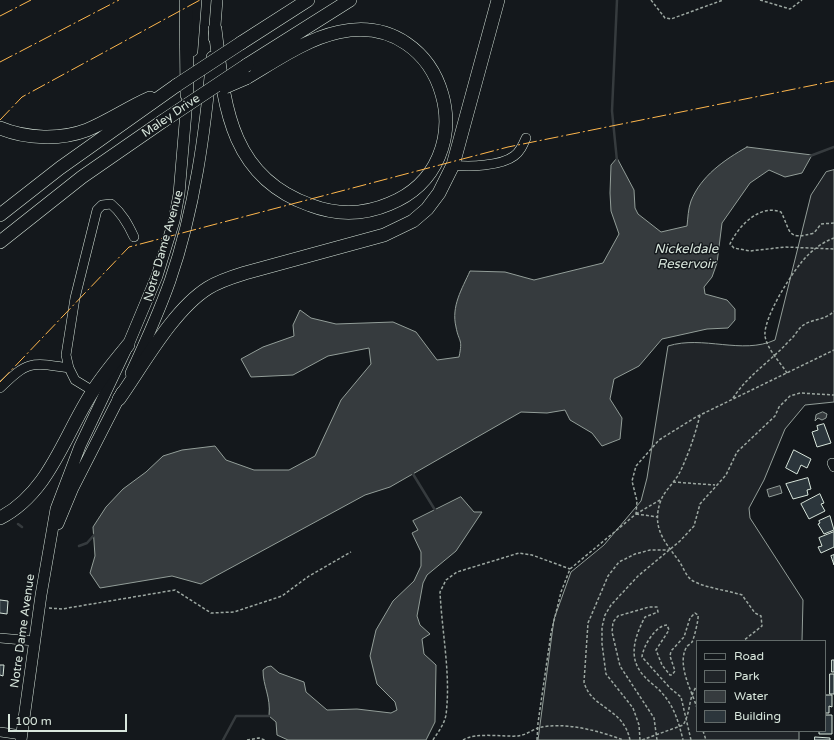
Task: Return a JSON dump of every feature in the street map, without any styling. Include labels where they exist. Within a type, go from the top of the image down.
[{"type":"highway","points":[[186,0],[192,97]]},
{"type":"highway","name":"Maley Drive","points":[[0,215],[60,168],[177,85],[308,0]]},
{"type":"highway","name":"Maley Drive","points":[[0,242],[82,177],[164,121],[192,97],[246,71],[350,0]]},
{"type":"highway","points":[[119,399],[178,316],[194,299],[208,288],[225,279],[245,272],[366,241],[397,230],[413,221],[427,209],[439,193],[454,165],[498,0]]},
{"type":"highway","points":[[215,28],[226,104],[236,138],[253,164],[264,177],[288,196],[318,208],[332,211],[349,213],[381,208],[402,198],[420,184],[432,168],[443,146],[446,116],[441,88],[422,56],[403,41],[391,36],[368,30],[338,32],[246,71]]},
{"type":"highway","points":[[0,128],[25,135],[52,136],[73,134],[88,130],[127,108],[177,85]]},
{"type":"highway","points":[[0,518],[12,512],[43,480],[93,391],[128,345]]},
{"type":"main road","name":"Notre Dame Avenue","points":[[22,737],[39,606],[56,509],[80,446],[128,345],[158,276],[174,221],[192,97],[196,0]]},
{"type":"main road","name":"Notre Dame Avenue","points":[[48,549],[73,488],[119,399],[157,316],[171,280],[188,222],[199,163],[217,0]]},
{"type":"street","points":[[454,165],[467,167],[508,160],[520,150],[526,138]]},
{"type":"street","points":[[93,391],[76,380],[68,368],[66,355],[75,298],[97,210],[102,205],[111,204],[118,210],[126,221],[134,237]]},
{"type":"street","points":[[0,388],[22,368],[31,364],[68,368]]},
{"type":"street","points":[[0,638],[34,641]]},
{"type":"street","points":[[0,732],[22,737]]},
{"type":"path","points":[[651,0],[665,18],[671,19],[723,0]]},
{"type":"path","points":[[760,0],[790,9],[799,4],[802,0]]},
{"type":"path","points":[[834,223],[821,224],[814,233],[794,235],[788,231],[781,212],[773,209],[765,210],[745,223],[736,233],[730,244],[734,248],[750,251],[772,247],[834,249]]},
{"type":"path","points":[[787,373],[774,354],[765,335],[770,316],[781,291],[808,255],[834,238]]},
{"type":"path","points":[[732,399],[741,386],[774,354],[789,342],[802,327],[829,316],[834,311]]},
{"type":"path","points":[[636,514],[637,501],[632,481],[636,466],[659,440],[700,414],[834,350]]},
{"type":"path","points":[[696,688],[692,694],[687,719],[680,726],[641,740],[639,725],[633,708],[606,674],[602,627],[605,615],[610,605],[638,576],[669,550],[694,526],[700,504],[726,475],[737,452],[751,437],[764,428],[775,416],[779,407],[790,396],[800,393],[834,394]]},
{"type":"path","points":[[700,414],[694,440],[673,482],[661,500],[658,517],[659,532],[669,550],[688,576],[694,581],[742,595],[755,613],[761,616],[762,626],[744,640]]},
{"type":"path","points":[[673,482],[716,485]]},
{"type":"path","points":[[537,740],[554,618],[561,592],[570,569],[636,514],[661,500]]},
{"type":"path","points":[[636,514],[658,517]]},
{"type":"path","points":[[630,740],[628,730],[622,720],[594,698],[586,688],[584,682],[586,632],[588,623],[608,576],[619,562],[635,554],[650,550],[669,550]]},
{"type":"path","points":[[39,606],[62,609],[175,590],[211,613],[234,612],[282,596],[309,576],[351,552]]},
{"type":"path","points":[[433,740],[442,726],[446,716],[446,668],[440,592],[443,584],[457,572],[519,553],[532,555],[570,569]]},
{"type":"path","points":[[656,740],[654,718],[620,666],[612,632],[613,622],[618,616],[649,607],[658,609],[658,612],[645,617],[640,627],[634,640],[633,649],[635,661],[642,675],[662,692],[678,719],[683,740]]},
{"type":"path","points":[[691,740],[681,697],[670,688],[642,657],[646,645],[655,633],[662,626],[667,625],[669,630],[656,650],[657,657],[670,675],[674,674],[670,656],[671,651],[684,637],[690,618],[695,613],[698,615],[698,623],[692,642],[685,649],[684,662],[685,678],[696,705]]},
{"type":"path","points":[[463,740],[478,736],[520,736],[538,728],[557,725],[594,731],[623,740]]},
{"type":"path","points":[[246,740],[259,738],[265,740]]},
{"type":"green space","points":[[834,170],[834,402],[805,405],[785,429],[764,480],[749,508],[750,518],[803,600],[802,640],[696,640],[696,732],[799,732],[799,740],[538,740],[554,619],[571,572],[604,545],[641,501],[647,478],[668,346],[681,343],[709,343],[749,346],[775,340],[811,195],[826,172]]},
{"type":"water","name":"Nickeldale Reservoir","points":[[747,147],[812,155],[802,173],[785,177],[769,170],[750,183],[722,223],[717,263],[712,277],[704,287],[705,294],[727,300],[735,309],[735,320],[728,328],[707,329],[662,339],[639,366],[614,379],[610,399],[622,418],[620,439],[602,446],[592,433],[570,420],[565,410],[547,413],[521,412],[390,487],[365,495],[201,584],[172,576],[100,588],[90,573],[95,556],[93,527],[106,507],[123,489],[146,472],[163,456],[182,450],[215,446],[226,460],[254,470],[289,470],[315,456],[341,400],[371,364],[369,348],[328,356],[293,375],[251,377],[241,359],[263,347],[294,336],[293,325],[300,310],[311,318],[336,324],[393,322],[416,332],[437,360],[459,357],[461,343],[456,327],[455,312],[458,298],[470,271],[505,272],[534,280],[603,263],[619,234],[611,211],[610,193],[611,165],[617,158],[634,190],[635,208],[638,214],[661,232],[687,226],[691,201],[695,192],[707,176],[730,157]]},
{"type":"water","points":[[823,412],[827,414],[826,418],[822,420],[818,418],[815,421],[816,415]]},
{"type":"water","points":[[780,486],[782,493],[769,497],[767,490]]},
{"type":"water","points":[[461,497],[474,512],[482,512],[456,551],[427,575],[423,583],[417,616],[420,625],[430,634],[422,639],[424,654],[436,665],[435,722],[426,740],[288,740],[277,735],[276,722],[269,716],[269,703],[263,676],[263,670],[271,666],[279,673],[304,682],[306,692],[327,710],[357,709],[391,713],[397,710],[395,702],[377,684],[370,656],[376,630],[393,601],[414,581],[421,566],[421,552],[412,533],[418,530],[413,521]]},
{"type":"building","points":[[824,424],[831,443],[817,447],[812,432],[818,430],[817,426]]},
{"type":"building","points":[[794,450],[811,459],[807,468],[801,465],[797,474],[786,468]]},
{"type":"building","points":[[808,478],[811,489],[807,490],[808,495],[793,499],[786,484]]},
{"type":"building","points":[[820,494],[824,503],[821,504],[825,511],[809,519],[801,504]]},
{"type":"building","points":[[830,516],[834,530],[824,534],[818,524],[820,523],[819,521]]},
{"type":"building","points":[[834,532],[834,547],[821,553],[818,547],[822,546],[819,538]]},
{"type":"building","points":[[834,555],[834,565],[831,556]]},
{"type":"building","points":[[0,600],[8,601],[7,614],[0,613]]},
{"type":"building","points":[[832,660],[834,660],[834,672],[832,672]]},
{"type":"building","points":[[0,665],[4,665],[3,676],[0,675]]},
{"type":"building","points":[[830,674],[834,674],[834,694],[830,694]]},
{"type":"building","points":[[826,695],[832,695],[832,707],[829,706],[829,713],[826,713]]},
{"type":"building","points":[[826,715],[832,715],[832,734],[819,734],[819,732],[826,732]]},
{"type":"building","points":[[815,737],[830,738],[830,740],[815,740]]},
{"type":"waterway","points":[[617,0],[612,111],[617,161]]},
{"type":"waterway","points":[[810,156],[834,147]]},
{"type":"waterway","points":[[413,474],[435,510]]},
{"type":"waterway","points":[[18,524],[22,527]]},
{"type":"waterway","points":[[79,546],[87,543],[95,534]]},
{"type":"waterway","points":[[223,740],[236,716],[269,716]]},
{"type":"power","points":[[0,16],[31,0]]},
{"type":"power","points":[[0,62],[119,0]]},
{"type":"power","points":[[0,120],[22,97],[200,0]]},
{"type":"power","points":[[0,382],[129,247],[508,147],[834,81]]}]
